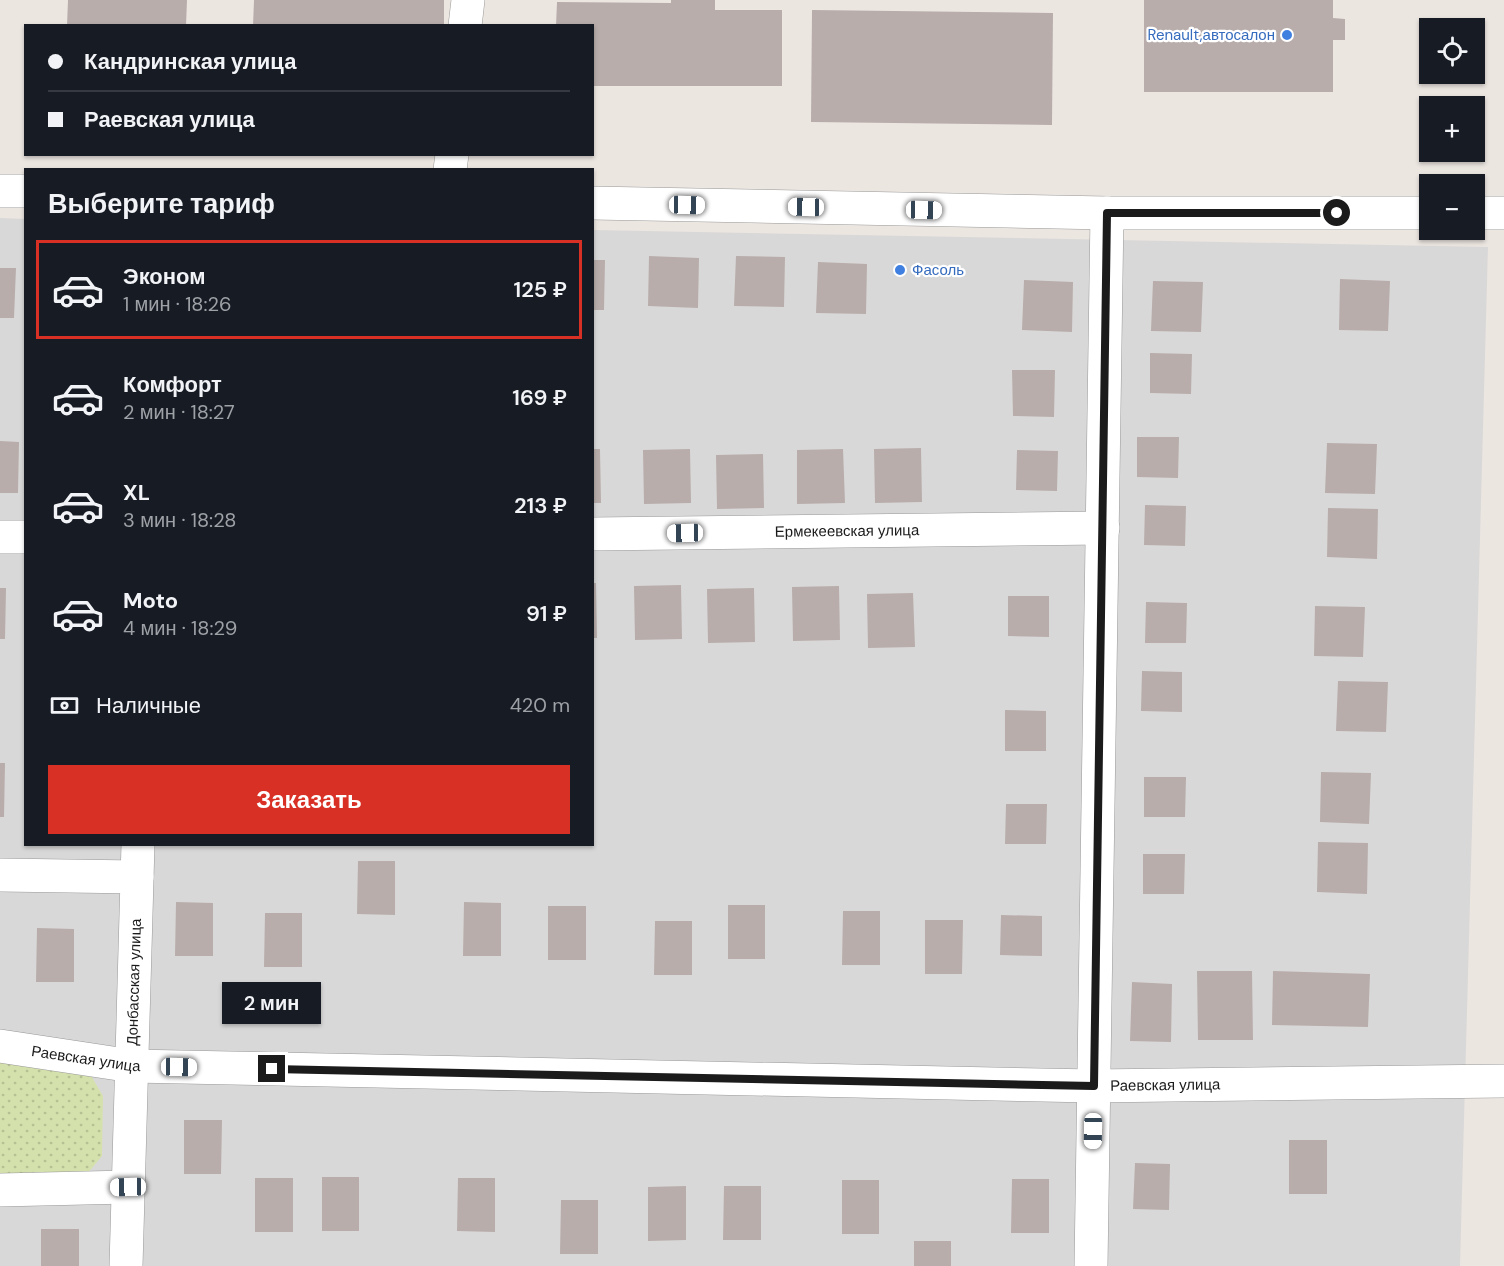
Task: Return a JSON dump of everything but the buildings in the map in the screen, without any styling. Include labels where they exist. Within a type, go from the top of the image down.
[{"type":"street","points":[[465,24],[468,0]]},
{"type":"street","points":[[0,191],[24,191]]},
{"type":"street","points":[[594,203],[1107,213],[1419,213]]},
{"type":"street","points":[[1091,1266],[1107,213]]},
{"type":"street","points":[[1485,213],[1504,213]]},
{"type":"street","name":"Ермекеевская улица","points":[[594,534],[1102,528]]},
{"type":"street","points":[[0,537],[24,537]]},
{"type":"street","name":"Донбасская улица","points":[[126,1266],[138,846]]},
{"type":"street","points":[[0,875],[137,877]]},
{"type":"street","name":"Раевская улица","points":[[0,1046],[132,1066],[1094,1086],[1504,1081]]},
{"type":"street","points":[[0,1190],[128,1187]]},
{"type":"shaded area","points":[[0,218],[24,219],[24,846],[594,846],[594,230],[1488,247],[1460,1266],[0,1266]]},
{"type":"green space","points":[[0,1061],[90,1074],[103,1096],[102,1156],[87,1174],[0,1176]]},
{"type":"place","name":"Renault,автосалон","points":[[1287,35]]},
{"type":"place","name":"Фасоль","points":[[900,270]]},
{"type":"route","points":[[272,1069],[1094,1086],[1107,213],[1337,213]]}]
